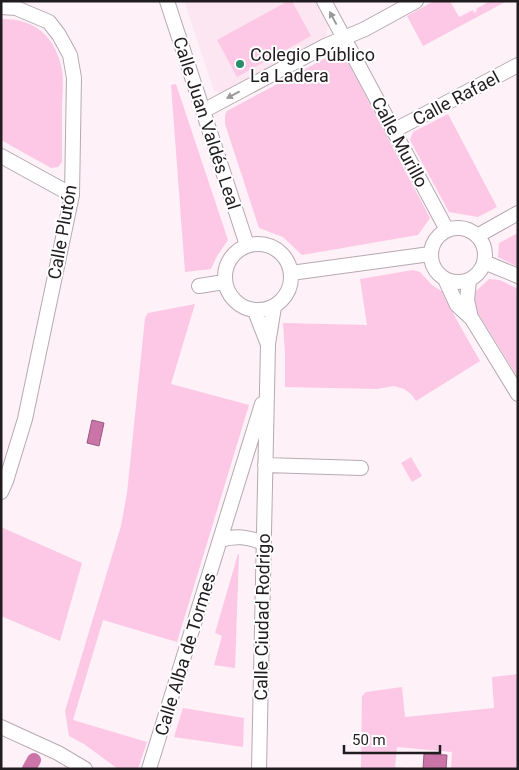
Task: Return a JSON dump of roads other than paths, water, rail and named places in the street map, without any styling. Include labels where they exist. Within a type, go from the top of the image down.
[{"type":"street","name":"Calle Juan Valdés Leal","points":[[167,1],[247,245]]},
{"type":"street","name":"Calle Murillo","points":[[324,1],[447,230]]},
{"type":"street","points":[[203,111],[324,46],[344,38],[416,1]]},
{"type":"street","name":"Calle Plutón","points":[[1,7],[16,8],[49,22],[70,55],[74,78],[72,195],[25,419],[1,492]]},
{"type":"street","name":"Calle Rafael","points":[[394,131],[518,65]]},
{"type":"street","points":[[1,156],[72,195]]},
{"type":"street","points":[[477,236],[518,214]]},
{"type":"street","points":[[445,279],[457,282],[469,280],[479,273],[484,262],[485,253],[482,243],[477,236],[468,230],[457,228],[447,230],[439,236],[433,244],[430,254],[434,269],[445,279],[457,305],[472,319],[518,394]]},
{"type":"street","points":[[262,244],[276,249],[286,259],[291,273],[291,283],[282,301],[274,307],[255,310],[240,306],[230,296],[224,282],[226,266],[234,253],[247,245],[262,244]]},
{"type":"street","points":[[291,273],[430,254]]},
{"type":"street","points":[[484,262],[518,276]]},
{"type":"street","points":[[469,280],[467,300],[472,319]]},
{"type":"street","points":[[199,286],[224,282]]},
{"type":"street","name":"Calle Ciudad Rodrigo","points":[[259,769],[268,344],[274,307]]},
{"type":"street","name":"Calle Ciudad Rodrigo","points":[[255,310],[268,344]]},
{"type":"street","name":"Calle Alba de Tormes","points":[[149,769],[267,392]]},
{"type":"street","points":[[265,465],[361,468]]},
{"type":"street","points":[[220,540],[240,536],[264,543]]},
{"type":"street","points":[[1,727],[58,753],[85,769]]},
{"type":"waterway","points":[[29,769],[34,760]]},
{"type":"place","name":"Colegio Público La Ladera","points":[[240,64]]}]
